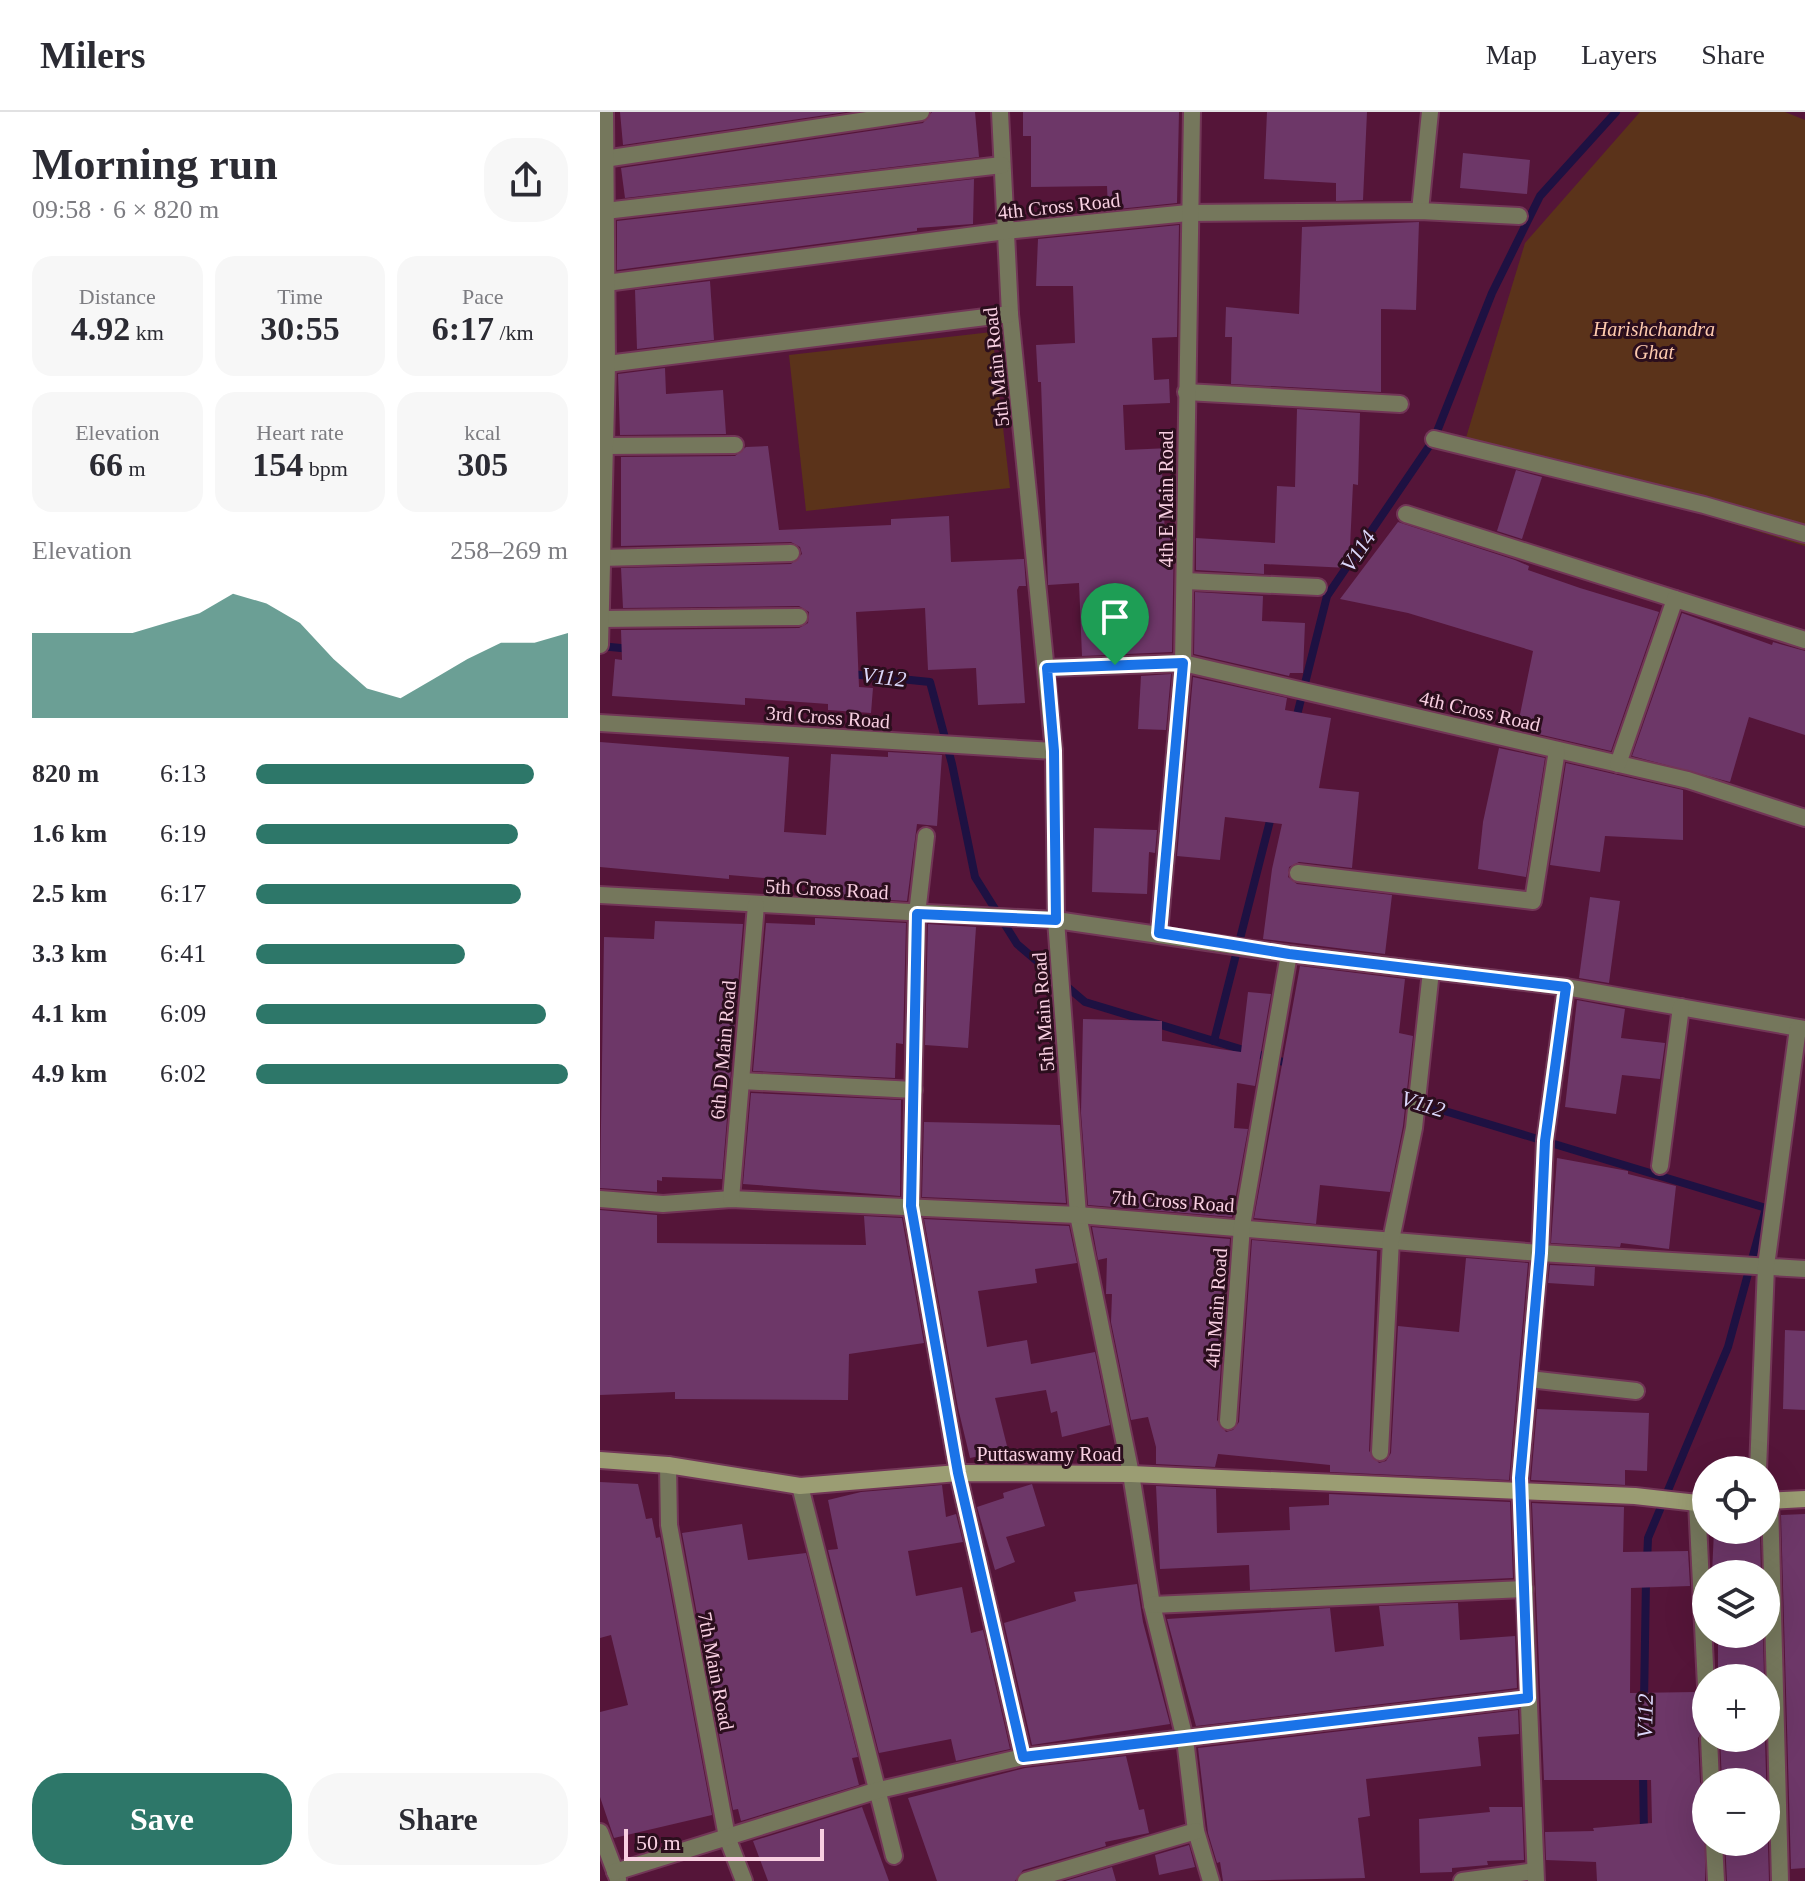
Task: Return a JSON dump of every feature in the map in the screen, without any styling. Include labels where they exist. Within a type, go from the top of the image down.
[{"type":"main road","name":"Puttaswamy Road","points":[[600,1460],[668,1465],[800,1486],[958,1473],[1131,1474],[1520,1492]]},
{"type":"main road","points":[[1520,1492],[1635,1496],[1692,1502]]},
{"type":"main road","points":[[1780,1500],[1805,1499]]},
{"type":"street","points":[[600,645],[605,446],[605,112]]},
{"type":"street","points":[[604,159],[921,112]]},
{"type":"street","name":"5th Main Road","points":[[1000,112],[1010,314],[1054,751],[1056,920],[1078,1215],[1131,1474],[1152,1605],[1185,1739],[1196,1831],[1211,1881]]},
{"type":"street","name":"4th E Main Road","points":[[1159,933],[1183,663],[1192,112]]},
{"type":"street","points":[[1420,211],[1430,112]]},
{"type":"street","points":[[605,211],[1002,165]]},
{"type":"street","name":"4th Cross Road","points":[[606,283],[1006,231],[1188,213],[1420,211],[1519,216]]},
{"type":"street","points":[[604,376],[1010,314]]},
{"type":"street","points":[[1186,392],[1400,404]]},
{"type":"street","points":[[1434,439],[1704,505],[1805,534]]},
{"type":"street","points":[[605,446],[735,445]]},
{"type":"street","points":[[1406,514],[1805,640]]},
{"type":"street","points":[[601,559],[791,553]]},
{"type":"street","points":[[1185,581],[1318,587]]},
{"type":"street","points":[[1618,764],[1675,599]]},
{"type":"street","points":[[601,619],[799,617]]},
{"type":"street","name":"4th Cross Road","points":[[1047,668],[1183,663],[1688,780],[1805,818]]},
{"type":"street","name":"3rd Cross Road","points":[[600,723],[1054,751]]},
{"type":"street","points":[[1298,873],[1533,901],[1557,750]]},
{"type":"street","points":[[926,836],[917,914],[911,1206],[958,1473],[1023,1757]]},
{"type":"street","name":"5th Cross Road","points":[[600,895],[1056,920],[1289,954],[1566,987],[1801,1028]]},
{"type":"street","name":"6th D Main Road","points":[[731,1199],[756,905]]},
{"type":"street","name":"4th Main Road","points":[[1228,1421],[1242,1226],[1289,954]]},
{"type":"street","points":[[1380,1452],[1391,1240],[1415,1115],[1431,971]]},
{"type":"street","points":[[1462,1881],[1536,1876],[1520,1492],[1540,1253],[1545,1141],[1566,987]]},
{"type":"street","points":[[1660,1166],[1681,1007]]},
{"type":"street","points":[[1758,1456],[1764,1266],[1801,1028]]},
{"type":"street","points":[[741,1081],[914,1090]]},
{"type":"street","name":"7th Cross Road","points":[[600,1199],[663,1204],[731,1199],[1078,1215],[1242,1226],[1540,1253],[1764,1266]]},
{"type":"street","points":[[1764,1266],[1805,1269]]},
{"type":"street","points":[[1529,1379],[1636,1391]]},
{"type":"street","name":"7th Main Road","points":[[668,1465],[669,1525],[727,1837],[744,1881]]},
{"type":"street","points":[[800,1486],[875,1791],[894,1856]]},
{"type":"street","points":[[1702,1544],[1705,1664]]},
{"type":"street","points":[[1769,1544],[1780,1881]]},
{"type":"street","points":[[1152,1605],[1525,1589]]},
{"type":"street","points":[[600,1832],[617,1877],[727,1837],[875,1791],[1023,1757],[1528,1698]]},
{"type":"street","points":[[1026,1881],[1196,1831]]},
{"type":"street","points":[[1715,1856],[1716,1881]]},
{"type":"green space","name":"Harishchandra Ghat","points":[[1640,112],[1785,112],[1805,120],[1805,546],[1465,441],[1525,243]]},
{"type":"green space","points":[[992,332],[1010,488],[806,511],[789,355]]},
{"type":"building","points":[[620,112],[846,112],[623,145]]},
{"type":"building","points":[[932,112],[975,112],[979,157],[625,198],[621,168],[923,123]]},
{"type":"building","points":[[1023,112],[1179,112],[1177,203],[1108,210],[1107,186],[1031,187],[1031,136],[1023,136]]},
{"type":"building","points":[[1267,112],[1367,112],[1363,200],[1336,201],[1336,183],[1264,179]]},
{"type":"building","points":[[1463,153],[1530,160],[1527,194],[1460,188]]},
{"type":"building","points":[[974,179],[973,224],[917,228],[917,231],[617,270],[617,221]]},
{"type":"building","points":[[1419,222],[1416,310],[1381,309],[1381,392],[1231,384],[1232,337],[1225,337],[1226,307],[1299,314],[1302,227]]},
{"type":"building","points":[[1179,225],[1177,337],[1152,338],[1154,380],[1169,379],[1170,403],[1123,405],[1125,450],[1170,448],[1171,470],[1162,471],[1165,536],[1174,536],[1172,652],[1082,656],[1079,583],[1048,585],[1041,382],[1038,382],[1036,345],[1075,343],[1073,286],[1036,286],[1038,239]]},
{"type":"building","points":[[710,281],[714,340],[637,349],[635,290]]},
{"type":"building","points":[[665,368],[666,394],[723,390],[726,434],[620,435],[618,374]]},
{"type":"building","points":[[1297,409],[1360,413],[1358,485],[1353,484],[1349,568],[1264,564],[1264,574],[1196,570],[1196,538],[1275,543],[1277,486],[1295,487]]},
{"type":"building","points":[[768,446],[779,530],[891,525],[891,519],[949,516],[951,562],[1024,559],[1026,586],[1019,586],[1017,590],[1025,703],[978,705],[976,668],[928,670],[925,608],[856,612],[859,687],[873,688],[871,713],[828,710],[828,704],[745,698],[745,705],[612,696],[615,659],[622,660],[621,630],[799,628],[808,623],[809,612],[799,606],[623,608],[621,568],[791,564],[802,554],[800,547],[791,542],[621,546],[621,457],[735,456],[746,447]]},
{"type":"building","points":[[1516,470],[1542,477],[1522,539],[1497,531]]},
{"type":"building","points":[[1398,522],[1515,560],[1529,566],[1528,570],[1580,588],[1659,612],[1611,751],[1517,729],[1533,651],[1408,613],[1340,599]]},
{"type":"building","points":[[1195,592],[1263,596],[1262,621],[1305,623],[1303,673],[1290,673],[1289,676],[1194,654]]},
{"type":"building","points":[[1682,613],[1772,645],[1773,642],[1805,651],[1805,735],[1749,717],[1730,782],[1632,756]]},
{"type":"building","points":[[1171,674],[1166,730],[1138,729],[1141,676]]},
{"type":"building","points":[[1193,677],[1287,698],[1285,710],[1331,718],[1319,788],[1359,792],[1352,868],[1299,862],[1289,867],[1288,877],[1297,884],[1392,895],[1385,954],[1263,939],[1272,869],[1282,824],[1225,817],[1220,860],[1177,856]]},
{"type":"building","points":[[600,742],[789,757],[784,832],[826,835],[831,754],[888,757],[888,752],[942,755],[937,826],[917,824],[907,901],[816,896],[817,886],[777,883],[777,879],[729,875],[729,879],[600,867]]},
{"type":"building","points":[[1499,748],[1545,758],[1526,877],[1478,869],[1483,822]]},
{"type":"building","points":[[1566,763],[1683,790],[1683,840],[1605,836],[1600,872],[1550,865]]},
{"type":"building","points":[[1094,828],[1157,830],[1155,853],[1149,852],[1147,894],[1092,892]]},
{"type":"building","points":[[1590,897],[1620,901],[1609,983],[1579,978]]},
{"type":"building","points":[[815,918],[906,923],[903,1044],[896,1043],[895,1078],[753,1071],[766,923],[815,925]]},
{"type":"building","points":[[655,921],[743,924],[722,1179],[662,1177],[662,1181],[657,1180],[657,1192],[600,1188],[604,937],[654,939]]},
{"type":"building","points":[[928,924],[976,927],[968,1048],[925,1045]]},
{"type":"building","points":[[1300,966],[1405,979],[1399,1033],[1413,1036],[1403,1126],[1390,1192],[1320,1185],[1316,1224],[1254,1218]]},
{"type":"building","points":[[1248,992],[1271,994],[1255,1086],[1237,1083],[1234,1128],[1248,1129],[1232,1217],[1088,1205],[1081,1113],[1083,1019],[1162,1021],[1162,1041],[1241,1052]]},
{"type":"building","points":[[1577,1000],[1625,1009],[1621,1038],[1665,1043],[1660,1079],[1622,1075],[1616,1114],[1565,1107]]},
{"type":"building","points":[[751,1093],[901,1100],[900,1196],[743,1184]]},
{"type":"building","points":[[924,1122],[1060,1125],[1066,1203],[922,1197]]},
{"type":"building","points":[[1557,1158],[1628,1171],[1628,1174],[1676,1186],[1669,1249],[1621,1243],[1620,1247],[1551,1243]]},
{"type":"building","points":[[600,1210],[657,1215],[657,1243],[866,1245],[864,1216],[902,1218],[924,1343],[849,1354],[848,1400],[675,1399],[675,1392],[600,1395]]},
{"type":"building","points":[[924,1219],[1069,1226],[1077,1263],[1035,1269],[1037,1283],[978,1291],[987,1347],[1027,1340],[1031,1364],[1095,1352],[1110,1425],[1062,1437],[1057,1411],[1051,1413],[1046,1390],[995,1398],[1008,1450],[970,1458]]},
{"type":"building","points":[[1092,1227],[1230,1239],[1217,1420],[1226,1432],[1233,1430],[1239,1422],[1252,1240],[1377,1251],[1369,1451],[1379,1463],[1386,1461],[1391,1453],[1398,1326],[1459,1332],[1466,1258],[1528,1263],[1509,1480],[1330,1472],[1330,1465],[1218,1454],[1215,1467],[1156,1464],[1156,1447],[1148,1417],[1131,1420],[1111,1322],[1112,1294],[1106,1294],[1107,1258],[1098,1260]]},
{"type":"building","points":[[1550,1265],[1595,1267],[1594,1286],[1548,1283]]},
{"type":"building","points":[[1785,1330],[1805,1331],[1805,1410],[1783,1409]]},
{"type":"building","points":[[1537,1409],[1649,1413],[1647,1471],[1625,1470],[1625,1485],[1531,1480]]},
{"type":"building","points":[[600,1482],[638,1484],[646,1519],[652,1518],[656,1538],[660,1537],[712,1815],[614,1838],[600,1797],[600,1712],[628,1705],[611,1635],[600,1638]]},
{"type":"building","points":[[1032,1484],[1045,1526],[1006,1537],[1015,1562],[995,1570],[977,1507],[1004,1498],[1003,1493]]},
{"type":"building","points":[[942,1485],[946,1517],[956,1514],[963,1542],[908,1551],[916,1596],[962,1587],[971,1633],[983,1630],[1010,1749],[956,1761],[951,1739],[879,1753],[828,1550],[838,1549],[828,1500],[861,1492]]},
{"type":"building","points":[[1156,1486],[1216,1489],[1217,1533],[1290,1530],[1289,1507],[1329,1505],[1329,1494],[1510,1502],[1513,1578],[1250,1590],[1249,1565],[1160,1569]]},
{"type":"building","points":[[1532,1503],[1624,1507],[1623,1552],[1688,1551],[1690,1586],[1631,1588],[1630,1693],[1692,1692],[1692,1752],[1699,1752],[1699,1768],[1692,1768],[1692,1856],[1705,1856],[1705,1881],[1597,1881],[1596,1862],[1546,1860],[1545,1832],[1594,1831],[1593,1828],[1652,1823],[1651,1780],[1544,1780]]},
{"type":"building","points":[[1805,1514],[1805,1868],[1791,1869],[1781,1515]]},
{"type":"building","points":[[742,1524],[748,1560],[806,1553],[858,1757],[852,1758],[859,1785],[741,1821],[738,1809],[733,1810],[682,1533]]},
{"type":"building","points":[[1713,1544],[1760,1544],[1761,1560],[1713,1560]]},
{"type":"building","points":[[1137,1584],[1143,1622],[1170,1724],[1032,1745],[1004,1623],[1076,1601],[1074,1592]]},
{"type":"building","points":[[1458,1603],[1460,1640],[1515,1636],[1517,1688],[1196,1726],[1167,1619],[1330,1608],[1335,1652],[1384,1646],[1379,1606]]},
{"type":"building","points":[[1718,1648],[1763,1648],[1764,1664],[1718,1664]]},
{"type":"building","points":[[1518,1710],[1519,1734],[1478,1737],[1481,1766],[1366,1779],[1370,1816],[1358,1818],[1365,1878],[1223,1881],[1220,1862],[1217,1863],[1208,1833],[1198,1748]]},
{"type":"building","points":[[1721,1752],[1765,1752],[1766,1768],[1721,1768]]},
{"type":"building","points":[[1126,1756],[1139,1810],[1144,1809],[1149,1833],[1105,1842],[1106,1846],[1023,1870],[1015,1881],[937,1881],[908,1798],[1025,1768]]},
{"type":"building","points":[[862,1807],[889,1881],[768,1881],[753,1841]]},
{"type":"building","points":[[1489,1807],[1522,1807],[1524,1860],[1487,1861],[1488,1865],[1452,1868],[1452,1872],[1420,1873],[1419,1819],[1490,1812]]},
{"type":"building","points":[[1189,1845],[1195,1867],[1159,1875],[1155,1855]]},
{"type":"building","points":[[1726,1856],[1768,1856],[1769,1881],[1727,1881]]},
{"type":"building","points":[[1112,1867],[1116,1881],[1065,1881]]},
{"type":"waterway","name":"V114","points":[[1295,723],[1327,596],[1434,439],[1492,293],[1540,196],[1616,112]]},
{"type":"waterway","name":"V112","points":[[600,646],[631,649]]},
{"type":"waterway","name":"V112","points":[[851,674],[930,682],[952,764],[975,877],[1017,944],[1085,1002],[1290,1064]]},
{"type":"waterway","name":"V114","points":[[1214,1041],[1272,813]]},
{"type":"waterway","name":"V112","points":[[1395,1096],[1766,1208],[1728,1347],[1648,1538],[1647,1562]]},
{"type":"waterway","name":"V112","points":[[1644,1702],[1646,1580]]},
{"type":"waterway","name":"V112","points":[[1643,1772],[1644,1834]]},
{"type":"route","points":[[1183,663],[1159,933],[1289,954],[1566,987],[1545,1141],[1540,1253],[1520,1478],[1528,1698],[1023,1757],[958,1473],[911,1206],[917,914],[1056,920],[1054,751],[1047,668],[1115,665],[1183,663]]}]
